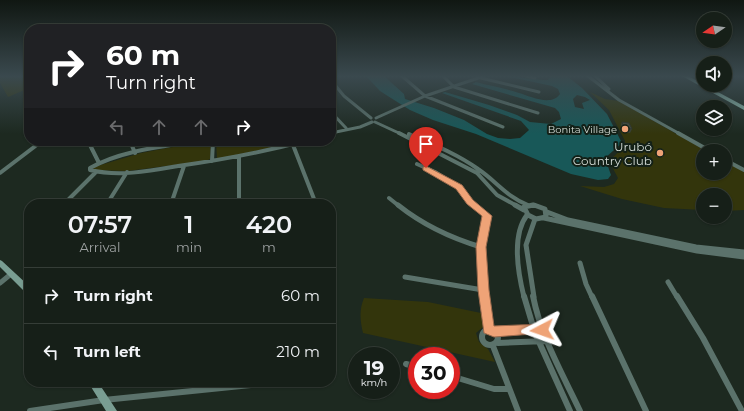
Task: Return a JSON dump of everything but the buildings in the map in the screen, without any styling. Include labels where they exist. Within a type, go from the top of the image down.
[{"type":"main road","points":[[720,95],[744,108]]},
{"type":"main road","points":[[0,263],[24,287]]},
{"type":"main road","points":[[96,387],[112,411]]},
{"type":"street","points":[[343,95],[374,120],[479,170],[509,198],[528,205],[538,205],[547,212],[568,220],[696,247],[744,252]]},
{"type":"street","points":[[483,95],[538,113]]},
{"type":"street","points":[[613,95],[619,100],[702,144]]},
{"type":"street","points":[[618,95],[652,118],[698,144]]},
{"type":"street","points":[[336,132],[360,127],[401,105],[425,96],[503,127]]},
{"type":"street","points":[[336,117],[346,128]]},
{"type":"street","points":[[336,129],[374,120]]},
{"type":"street","points":[[0,173],[35,146]]},
{"type":"street","points":[[90,146],[99,163]]},
{"type":"street","points":[[132,146],[135,153]]},
{"type":"street","points":[[169,146],[99,163],[90,168],[91,172],[127,172],[184,166],[239,157],[288,146]]},
{"type":"street","points":[[212,161],[213,146]]},
{"type":"street","points":[[293,146],[314,199]]},
{"type":"street","points":[[447,154],[477,173],[501,198],[535,219],[544,218],[690,250],[744,257]]},
{"type":"street","points":[[239,157],[239,199]]},
{"type":"street","points":[[732,160],[744,167]]},
{"type":"street","points":[[417,164],[442,176],[459,187],[470,202],[487,216],[481,247],[483,290],[491,330],[499,336],[496,344],[509,389],[518,411]]},
{"type":"street","points":[[732,164],[744,170]]},
{"type":"street","points":[[173,199],[184,166]]},
{"type":"street","points":[[110,199],[127,172]]},
{"type":"street","points":[[69,199],[95,173]]},
{"type":"street","points":[[490,186],[496,185]]},
{"type":"street","points":[[389,198],[408,213],[432,228],[456,239],[481,247]]},
{"type":"street","points":[[528,205],[518,236],[518,267],[522,295],[538,342],[570,411]]},
{"type":"street","points":[[544,218],[547,212]]},
{"type":"street","points":[[535,219],[526,246],[537,315],[546,341],[580,411]]},
{"type":"street","points":[[580,263],[586,284],[646,411]]},
{"type":"street","points":[[518,267],[529,269]]},
{"type":"street","points":[[0,283],[11,274]]},
{"type":"street","points":[[405,277],[437,281],[469,289],[483,290]]},
{"type":"street","points":[[668,282],[703,338],[742,411]]},
{"type":"street","points":[[542,330],[483,331],[481,338],[487,344],[546,341]]},
{"type":"street","points":[[460,379],[494,389],[509,389]]},
{"type":"street","points":[[30,411],[104,400],[232,387]]},
{"type":"shaded area","name":"Urubó Country Club","points":[[593,95],[619,101],[696,145],[696,180],[732,180],[732,165],[744,172],[744,210],[732,211],[732,188],[696,188],[696,210],[664,208],[622,199],[580,186],[604,187],[614,184],[618,178],[609,161],[625,146],[625,141],[609,110]]},
{"type":"shaded area","points":[[178,146],[211,146],[210,159],[206,161],[127,171],[92,170],[94,167],[141,153]]},
{"type":"shaded area","points":[[216,146],[278,146],[217,159]]},
{"type":"shaded area","points":[[364,298],[428,302],[481,313],[483,327],[476,333],[479,342],[488,349],[495,362],[460,354],[460,347],[427,347],[363,333],[360,315]]},
{"type":"water","points":[[387,95],[404,95],[405,99],[434,108],[464,120],[487,134],[498,138],[510,139],[520,138],[529,130],[521,121],[448,95],[456,95],[489,105],[517,115],[530,122],[551,124],[561,119],[559,112],[555,108],[511,95],[525,95],[540,100],[551,100],[559,95],[577,95],[573,99],[575,107],[584,109],[582,103],[590,100],[578,95],[589,95],[607,114],[622,143],[605,158],[611,175],[608,179],[598,180],[571,174],[476,134],[433,120],[410,110]]},
{"type":"place","name":"Bonita Village","points":[[625,129]]},
{"type":"place","name":"Urubó Country Club","points":[[660,153]]},
{"type":"route","points":[[426,168],[459,187],[470,202],[487,216],[481,247],[483,290],[488,329],[494,331],[542,330]]}]
